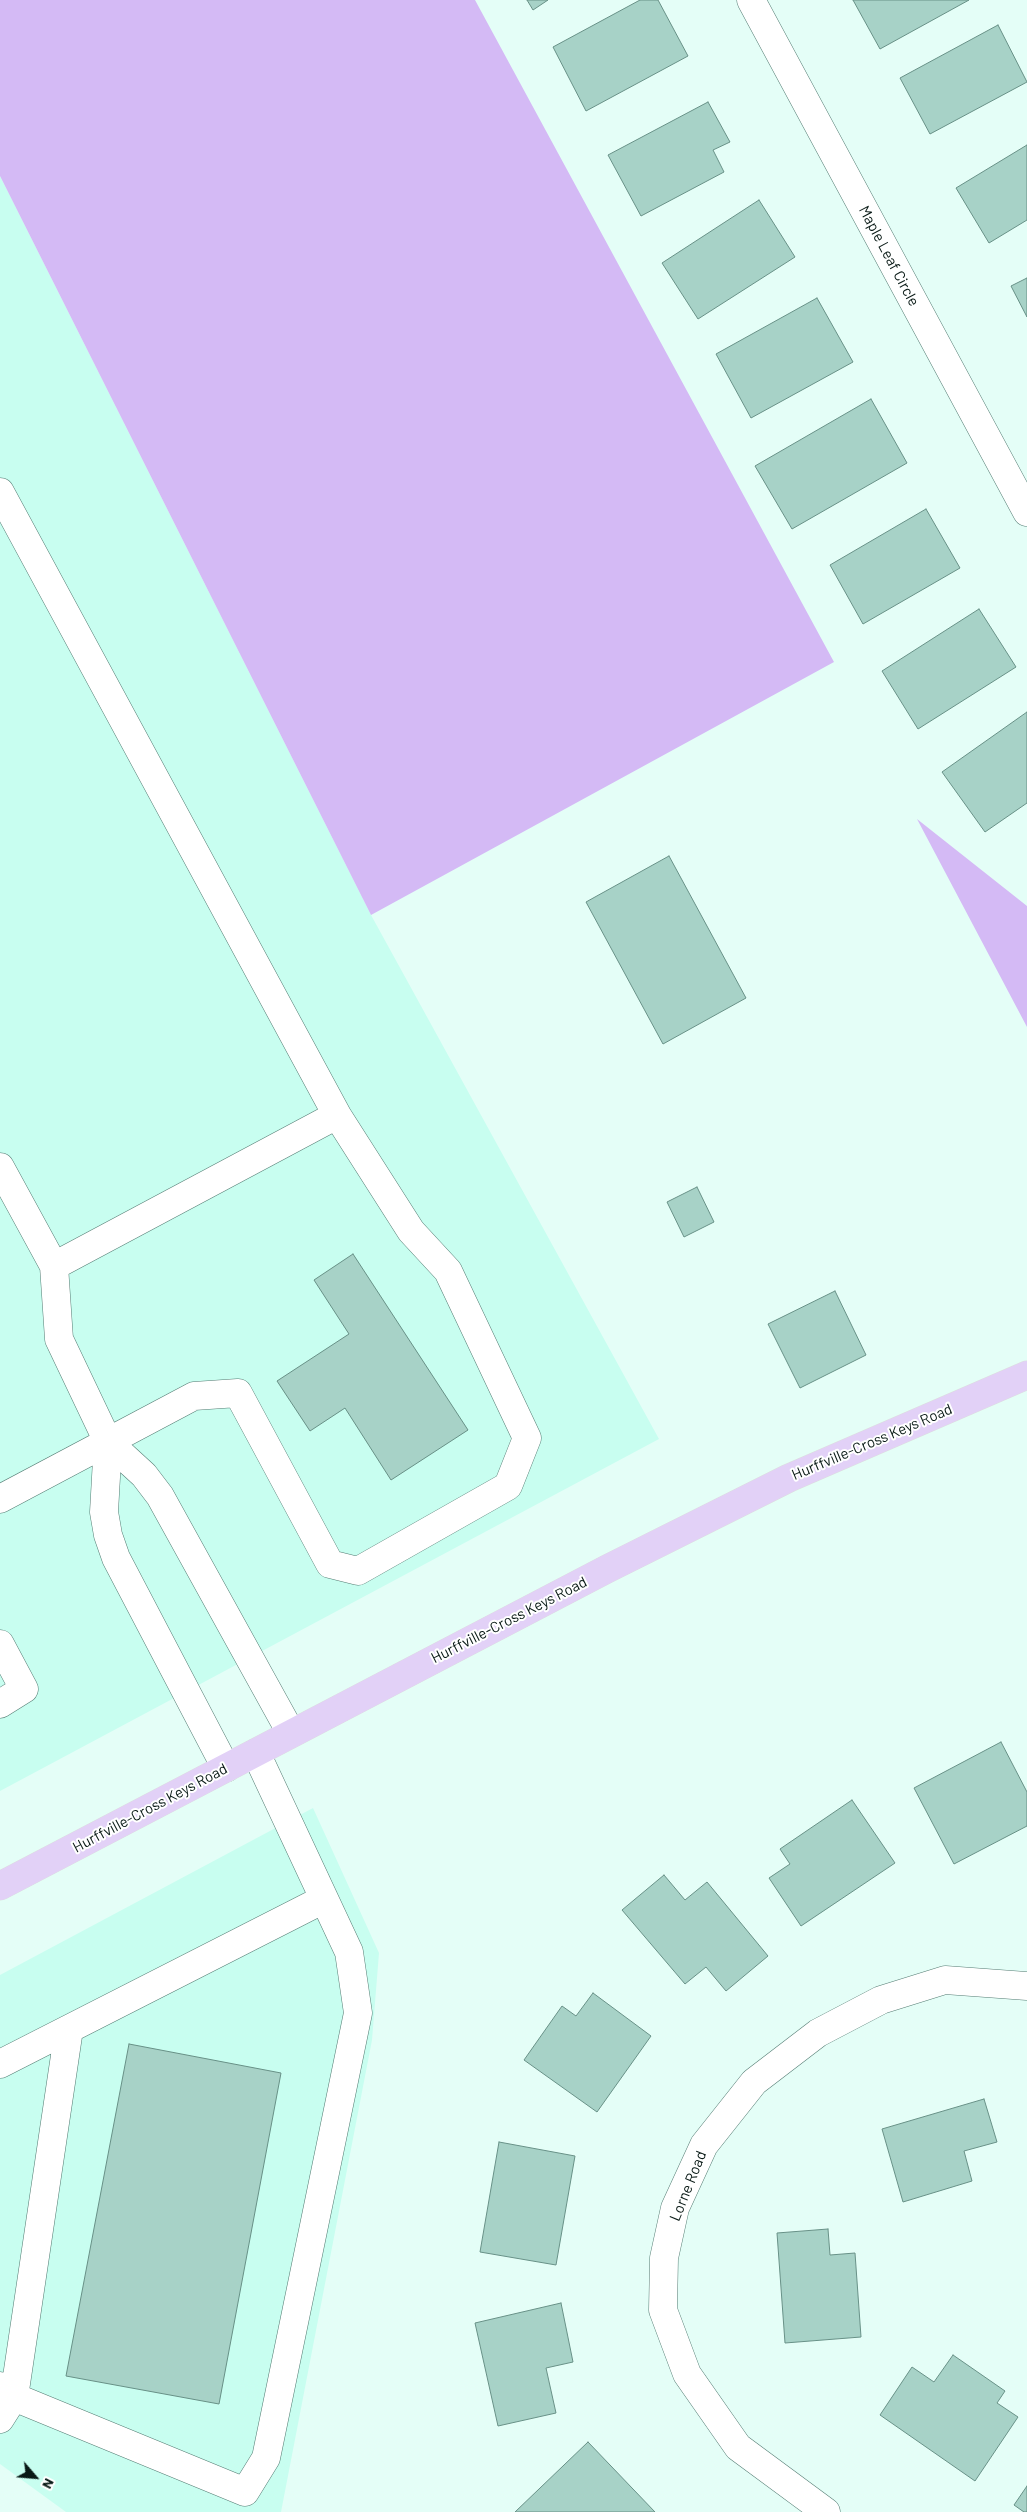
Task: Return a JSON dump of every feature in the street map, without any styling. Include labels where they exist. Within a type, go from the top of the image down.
[{"type":"main road","name":"Hurffville-Cross Keys Road","points":[[0,1886],[291,1733],[789,1478],[1027,1375]]},
{"type":"street","name":"Maple Leaf Circle","points":[[751,0],[1027,512]]},
{"type":"street","points":[[0,492],[337,1115],[411,1231],[448,1270],[527,1438],[508,1486],[358,1571],[330,1564],[238,1393],[194,1396],[0,1499]]},
{"type":"street","points":[[54,1266],[337,1115]]},
{"type":"street","points":[[0,1167],[54,1266],[59,1339],[108,1442],[144,1475],[160,1496],[291,1733]]},
{"type":"street","points":[[108,1442],[104,1512],[108,1535],[116,1558],[226,1768]]},
{"type":"street","points":[[0,1644],[24,1689],[0,1704]]},
{"type":"street","points":[[69,2029],[5,2401],[245,2492],[266,2458],[358,2013],[350,1952],[256,1752]]},
{"type":"street","points":[[0,2064],[324,1900]]},
{"type":"street","name":"Lorne Road","points":[[826,2512],[738,2447],[687,2374],[663,2310],[664,2258],[675,2208],[704,2144],[754,2082],[818,2033],[881,2000],[944,1980],[1027,1986]]},
{"type":"shaded area","points":[[0,0],[475,0],[834,662],[371,915],[0,176]]},
{"type":"shaded area","points":[[0,176],[371,915],[659,1439],[0,1791]]},
{"type":"shaded area","points":[[917,819],[1027,906],[1027,1027]]},
{"type":"shaded area","points":[[313,1808],[379,1953],[372,2040],[281,2512],[66,2512],[0,2464],[0,1975]]},
{"type":"building","points":[[527,0],[548,0],[533,10]]},
{"type":"building","points":[[640,0],[658,0],[688,56],[586,111],[553,47]]},
{"type":"building","points":[[853,0],[969,0],[880,49]]},
{"type":"building","points":[[998,25],[1027,82],[930,134],[900,78]]},
{"type":"building","points":[[708,102],[730,142],[713,150],[724,172],[641,216],[608,155]]},
{"type":"building","points":[[1027,145],[1027,220],[989,243],[956,188]]},
{"type":"building","points":[[759,200],[795,257],[698,319],[662,263]]},
{"type":"building","points":[[1027,278],[1027,317],[1011,286]]},
{"type":"building","points":[[817,298],[853,362],[751,418],[716,354]]},
{"type":"building","points":[[871,399],[907,463],[792,529],[755,466]]},
{"type":"building","points":[[926,509],[960,568],[863,624],[830,565]]},
{"type":"building","points":[[979,609],[1016,667],[918,729],[882,671]]},
{"type":"building","points":[[1027,712],[1027,803],[985,832],[942,772]]},
{"type":"building","points":[[669,856],[746,998],[663,1044],[586,902]]},
{"type":"building","points":[[697,1187],[714,1222],[684,1237],[667,1202]]},
{"type":"building","points":[[353,1254],[468,1430],[391,1480],[345,1408],[310,1431],[277,1381],[349,1334],[314,1280]]},
{"type":"building","points":[[835,1291],[866,1355],[800,1388],[768,1324]]},
{"type":"building","points":[[1001,1742],[1027,1792],[1027,1826],[954,1864],[914,1788]]},
{"type":"building","points":[[852,1800],[895,1863],[801,1926],[769,1878],[790,1864],[780,1849]]},
{"type":"building","points":[[664,1875],[685,1900],[707,1882],[768,1956],[726,1991],[706,1967],[685,1984],[622,1910]]},
{"type":"building","points":[[593,1993],[651,2036],[597,2112],[524,2060],[562,2006],[576,2016]]},
{"type":"building","points":[[129,2044],[281,2073],[219,2404],[66,2376]]},
{"type":"building","points":[[984,2099],[997,2142],[964,2151],[972,2181],[903,2202],[882,2129]]},
{"type":"building","points":[[499,2142],[575,2156],[556,2265],[480,2252]]},
{"type":"building","points":[[828,2229],[830,2255],[855,2253],[861,2337],[785,2343],[777,2233]]},
{"type":"building","points":[[561,2303],[573,2362],[546,2368],[556,2413],[498,2426],[475,2323]]},
{"type":"building","points":[[953,2355],[1005,2391],[997,2403],[1018,2417],[975,2481],[880,2415],[912,2367],[934,2382]]},
{"type":"building","points":[[588,2442],[655,2512],[515,2512]]},
{"type":"building","points":[[1027,2486],[1027,2512],[1024,2512],[1014,2505]]}]
